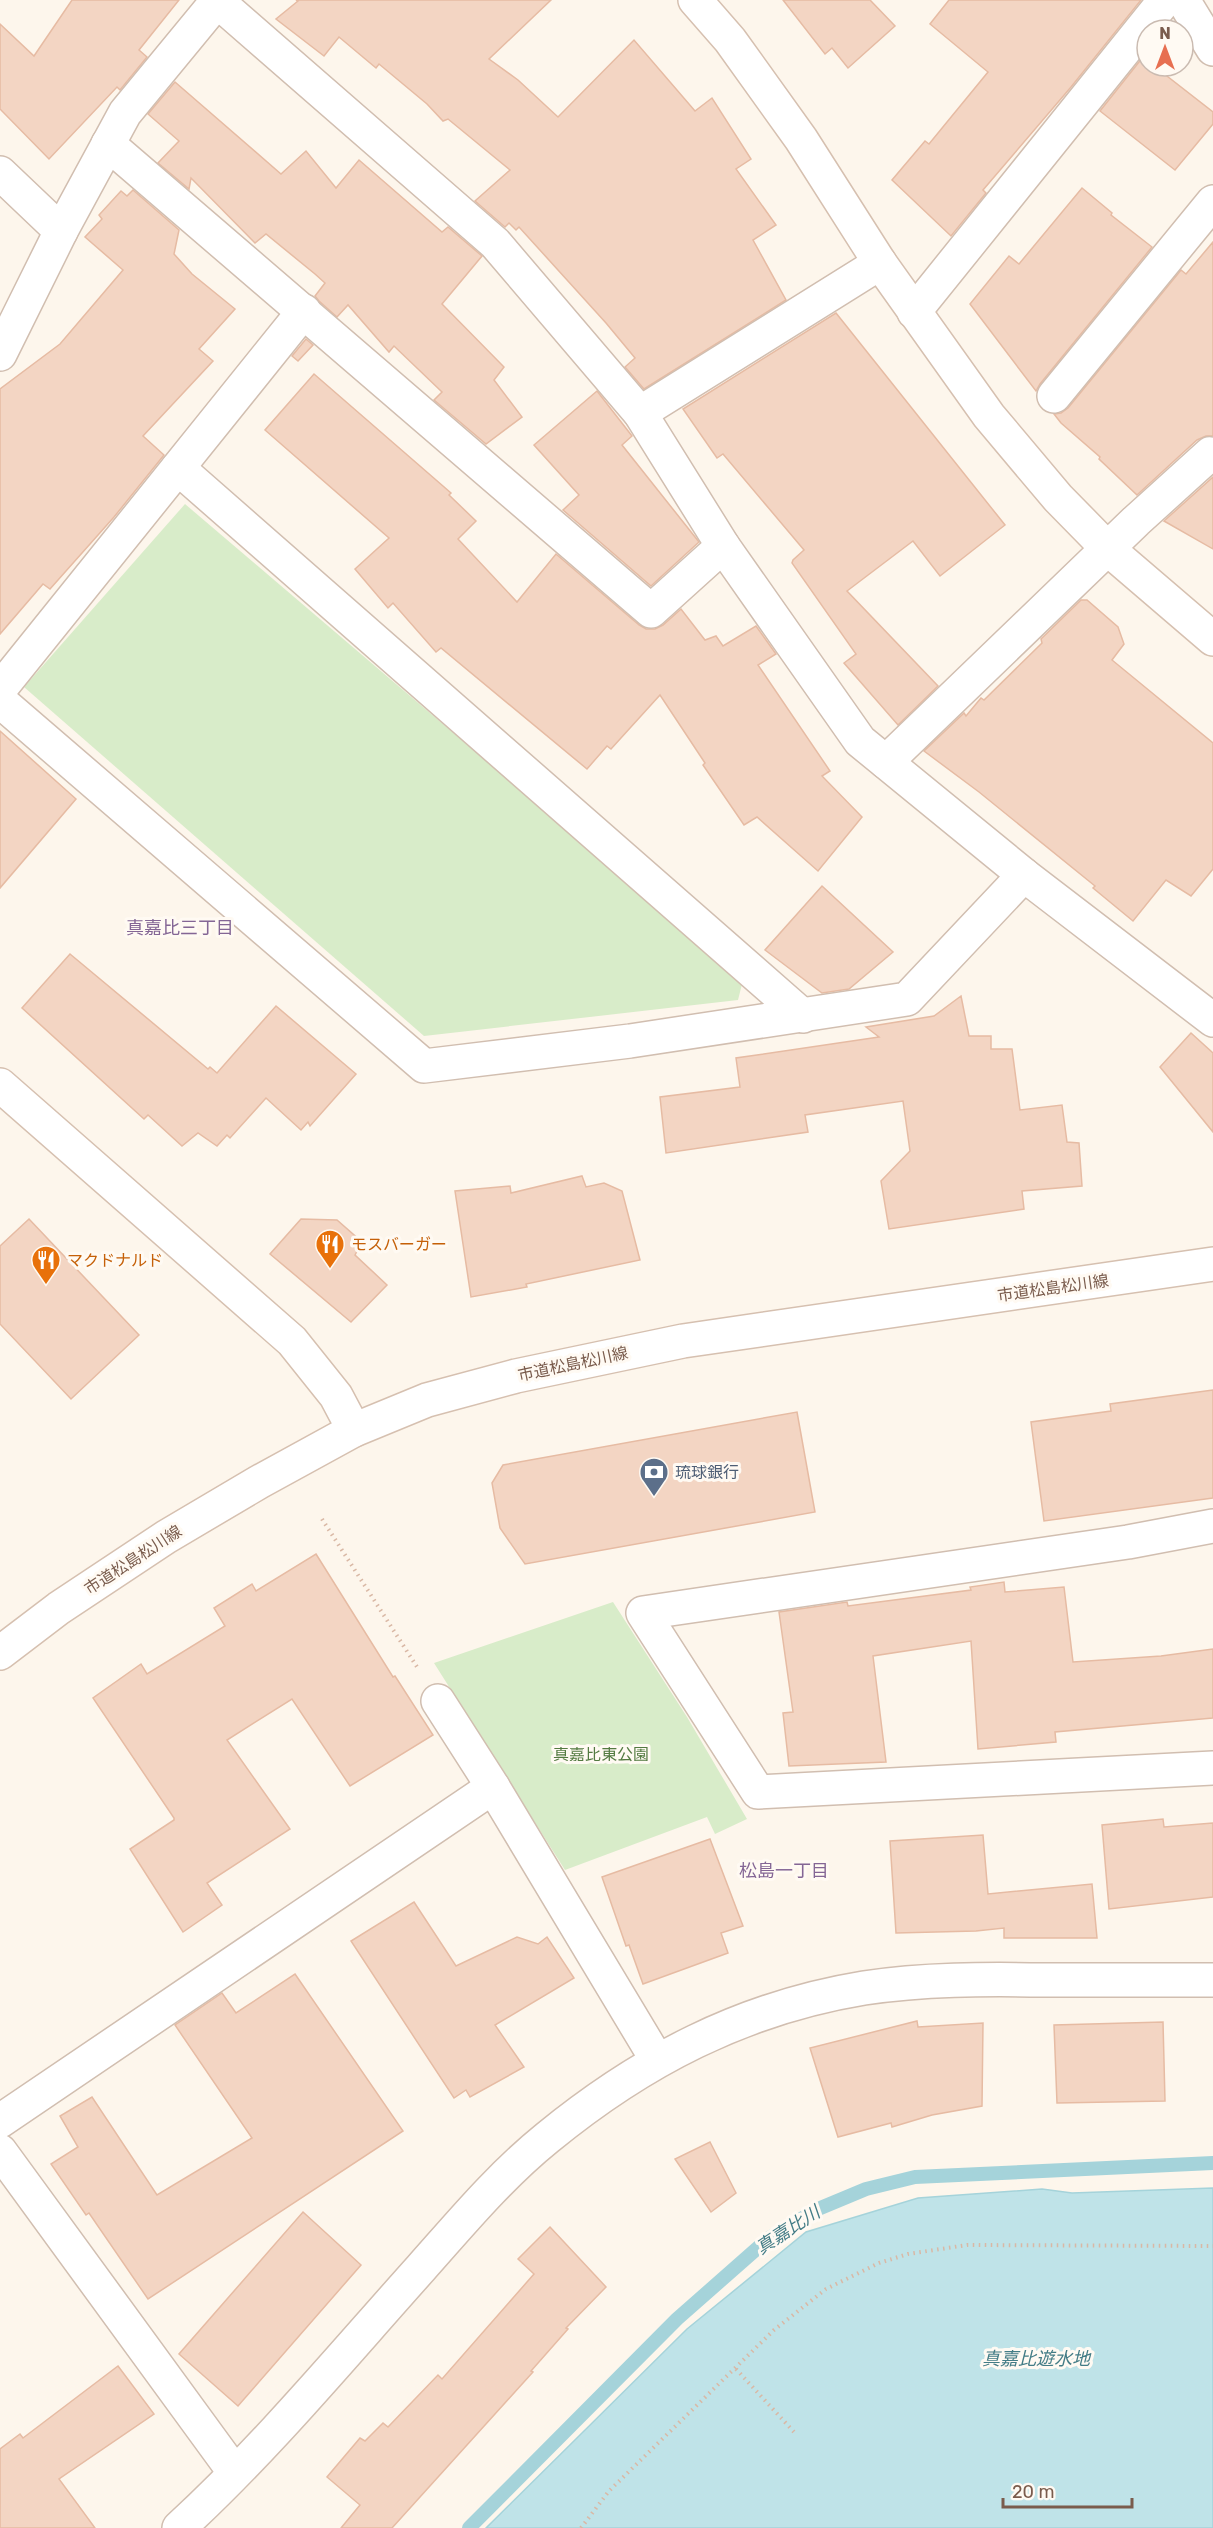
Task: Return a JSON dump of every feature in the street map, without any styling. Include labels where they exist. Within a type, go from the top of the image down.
[{"type":"street","points":[[0,354],[60,231],[125,113],[217,0],[495,243],[640,413],[723,546],[861,741],[1024,875],[1213,1020]]},
{"type":"street","points":[[695,0],[730,40],[801,139],[880,264],[989,416],[1058,498],[1108,549],[1213,639]]},
{"type":"street","points":[[914,312],[1165,0]]},
{"type":"street","points":[[1183,0],[1213,49]]},
{"type":"street","points":[[108,144],[651,611],[723,546]]},
{"type":"street","points":[[0,173],[60,231]]},
{"type":"street","points":[[1054,396],[1213,201]]},
{"type":"street","points":[[640,413],[880,264]]},
{"type":"street","points":[[0,689],[304,311]]},
{"type":"street","points":[[886,762],[1108,549],[1210,454],[1213,455]]},
{"type":"street","points":[[178,468],[803,1016]]},
{"type":"street","points":[[0,701],[424,1066],[630,1041],[907,999],[1024,875]]},
{"type":"street","points":[[0,1085],[292,1341],[336,1396],[354,1430]]},
{"type":"street","name":"市道松島松川線","points":[[0,1653],[59,1608],[166,1537],[288,1465],[354,1430],[427,1400],[591,1359],[683,1341],[1213,1264]]},
{"type":"street","points":[[1213,1526],[1128,1542],[643,1612],[758,1792],[1213,1768]]},
{"type":"street","points":[[438,1701],[493,1787],[657,2060]]},
{"type":"street","points":[[0,2121],[493,1787]]},
{"type":"street","points":[[179,2528],[280,2428],[495,2185],[545,2139],[600,2098],[657,2060],[712,2033],[767,2012],[862,1989],[921,1981],[972,1979],[1213,1980]]},
{"type":"street","points":[[0,2151],[235,2473]]},
{"type":"path","points":[[322,1519],[438,1701]]},
{"type":"path","points":[[581,2528],[609,2491],[800,2307],[826,2289],[879,2263],[908,2254],[967,2246],[1213,2246]]},
{"type":"path","points":[[736,2369],[794,2432]]},
{"type":"green space","points":[[185,504],[743,980],[738,1000],[424,1036],[24,687]]},
{"type":"green space","name":"真嘉比東公園","points":[[613,1602],[687,1717],[747,1819],[715,1834],[707,1817],[565,1870],[434,1663]]},
{"type":"water","name":"真嘉比遊水地","points":[[1213,2188],[1213,2528],[486,2528],[687,2329],[806,2232],[918,2198],[1042,2189],[1072,2193]]},
{"type":"building","points":[[72,0],[179,0],[139,50],[147,57],[120,90],[117,87],[49,159],[0,109],[0,24],[34,56]]},
{"type":"building","points":[[296,0],[551,0],[489,59],[518,80],[558,117],[634,40],[695,111],[712,98],[751,159],[736,169],[776,225],[753,240],[786,300],[644,389],[625,367],[635,358],[606,323],[519,227],[516,230],[509,223],[505,227],[475,201],[510,170],[448,119],[443,121],[427,104],[379,64],[376,68],[339,37],[324,56],[276,19],[298,1]]},
{"type":"building","points":[[783,0],[870,0],[895,26],[848,68],[832,48],[825,54]]},
{"type":"building","points":[[949,0],[1141,0],[1071,87],[983,190],[986,193],[951,236],[892,180],[925,141],[929,144],[988,72],[930,24]]},
{"type":"building","points":[[1135,67],[1135,78],[1169,78],[1213,112],[1213,124],[1175,170],[1100,111]]},
{"type":"building","points":[[175,82],[281,174],[306,151],[336,188],[359,160],[442,232],[448,227],[482,256],[442,304],[504,367],[494,380],[522,417],[486,444],[434,400],[442,392],[394,346],[389,352],[348,305],[337,317],[319,301],[315,296],[325,283],[315,274],[266,234],[255,243],[191,178],[189,189],[158,163],[179,141],[148,114]]},
{"type":"building","points":[[1082,188],[1112,213],[1111,215],[1152,247],[1036,391],[970,304],[1009,256],[1019,264]]},
{"type":"building","points":[[133,190],[179,230],[174,254],[192,274],[235,309],[199,349],[213,361],[143,436],[164,455],[114,517],[50,589],[43,584],[0,634],[0,389],[60,344],[123,270],[85,237],[102,219],[99,215],[121,191],[127,196]]},
{"type":"building","points":[[1213,242],[1213,436],[1197,440],[1137,495],[1054,414],[1061,413],[1068,408],[1181,270],[1186,274]]},
{"type":"building","points":[[836,313],[1005,525],[940,576],[913,541],[847,591],[938,686],[898,725],[844,663],[856,654],[792,563],[804,550],[723,454],[717,458],[683,409]]},
{"type":"building","points":[[306,339],[313,345],[298,361],[292,356]]},
{"type":"building","points":[[314,374],[451,493],[449,495],[476,521],[458,539],[517,602],[556,554],[646,629],[655,629],[663,625],[681,609],[705,640],[716,636],[723,646],[756,626],[776,654],[758,665],[830,771],[822,776],[862,817],[818,871],[757,817],[744,825],[703,765],[705,763],[660,695],[611,749],[607,746],[587,769],[441,648],[436,652],[393,603],[388,608],[355,569],[389,538],[265,430]]},
{"type":"building","points":[[597,391],[632,436],[622,445],[699,542],[651,586],[563,510],[579,495],[534,445]]},
{"type":"building","points":[[1213,477],[1213,549],[1164,521]]},
{"type":"building","points":[[1081,600],[1087,600],[1118,627],[1124,644],[1112,660],[1213,743],[1213,869],[1191,896],[1166,880],[1133,921],[1093,888],[1095,886],[979,792],[924,751],[964,713],[966,716],[981,698],[984,700],[1042,643],[1041,639]]},
{"type":"building","points":[[0,731],[76,799],[0,888]]},
{"type":"building","points":[[822,886],[893,952],[849,989],[822,993],[765,950]]},
{"type":"building","points":[[70,954],[208,1069],[210,1067],[217,1073],[276,1006],[356,1074],[310,1126],[308,1122],[301,1130],[266,1098],[230,1138],[227,1135],[217,1146],[198,1133],[182,1146],[148,1115],[144,1119],[22,1008]]},
{"type":"building","points":[[961,996],[969,1036],[991,1036],[991,1049],[1012,1049],[1020,1110],[1062,1105],[1067,1142],[1079,1143],[1082,1186],[1022,1191],[1024,1209],[889,1229],[881,1181],[910,1151],[903,1101],[805,1115],[808,1132],[666,1153],[660,1097],[740,1087],[736,1058],[879,1037],[866,1027],[934,1016]]},
{"type":"building","points":[[1191,1033],[1213,1053],[1213,1132],[1160,1067]]},
{"type":"building","points":[[582,1176],[586,1187],[604,1183],[622,1191],[640,1260],[526,1284],[527,1287],[471,1297],[455,1191],[510,1186],[511,1193]]},
{"type":"building","name":"マクドナルド","points":[[29,1219],[139,1335],[71,1399],[0,1324],[0,1246]]},
{"type":"building","name":"モスバーガー","points":[[301,1219],[337,1220],[362,1242],[355,1255],[387,1285],[351,1322],[270,1254]]},
{"type":"building","points":[[1213,1390],[1213,1498],[1044,1521],[1031,1422],[1111,1411],[1110,1404]]},
{"type":"building","name":"琉球銀行","points":[[797,1412],[815,1512],[525,1564],[500,1528],[492,1483],[503,1465]]},
{"type":"building","points":[[316,1554],[393,1677],[395,1676],[433,1735],[350,1786],[292,1699],[227,1740],[290,1829],[207,1883],[222,1905],[183,1932],[130,1849],[174,1818],[93,1698],[141,1664],[147,1674],[225,1626],[214,1608],[252,1584],[256,1591]]},
{"type":"building","points":[[1004,1582],[1005,1592],[1064,1587],[1073,1662],[1161,1656],[1213,1649],[1213,1718],[1055,1732],[1056,1742],[978,1749],[971,1641],[873,1656],[886,1762],[789,1766],[783,1713],[793,1712],[779,1612],[847,1602],[848,1606],[971,1590],[970,1587]]},
{"type":"building","points":[[1163,1819],[1164,1827],[1213,1823],[1213,1897],[1109,1909],[1102,1825]]},
{"type":"building","points":[[983,1835],[988,1894],[1092,1884],[1097,1938],[1004,1938],[1004,1928],[896,1933],[890,1841]]},
{"type":"building","points":[[710,1839],[743,1926],[721,1933],[728,1953],[643,1984],[629,1945],[626,1946],[602,1877]]},
{"type":"building","points":[[414,1902],[456,1966],[517,1937],[538,1944],[547,1937],[574,1978],[495,2025],[524,2067],[470,2097],[466,2090],[454,2098],[351,1941]]},
{"type":"building","points":[[295,1974],[403,2131],[148,2299],[89,2213],[86,2215],[51,2164],[78,2147],[60,2116],[92,2097],[157,2195],[252,2138],[175,2025],[222,1993],[236,2013]]},
{"type":"building","points":[[917,2021],[918,2027],[983,2023],[982,2106],[932,2115],[892,2127],[891,2123],[838,2137],[810,2048]]},
{"type":"building","points":[[1163,2022],[1165,2101],[1057,2103],[1054,2025]]},
{"type":"building","points":[[710,2142],[736,2193],[711,2212],[675,2159]]},
{"type":"building","points":[[303,2212],[361,2265],[238,2406],[179,2354]]},
{"type":"building","points":[[550,2227],[606,2287],[566,2328],[568,2329],[531,2371],[533,2372],[392,2528],[341,2528],[360,2505],[327,2477],[360,2438],[365,2441],[383,2423],[388,2427],[438,2375],[442,2379],[534,2274],[518,2259]]},
{"type":"building","points":[[118,2366],[154,2414],[59,2479],[95,2528],[0,2528],[0,2449],[20,2434],[23,2438]]},
{"type":"waterway","name":"真嘉比川","points":[[469,2528],[677,2319],[769,2238],[818,2209],[866,2189],[915,2177],[1213,2163]]},
{"type":"place","name":"モスバーガー","points":[[330,1270]]},
{"type":"place","name":"マクドナルド","points":[[46,1286]]},
{"type":"place","name":"琉球銀行","points":[[654,1498]]},
{"type":"district","name":"真嘉比三丁目","points":[[180,928]]},
{"type":"district","name":"松島一丁目","points":[[784,1871]]}]
